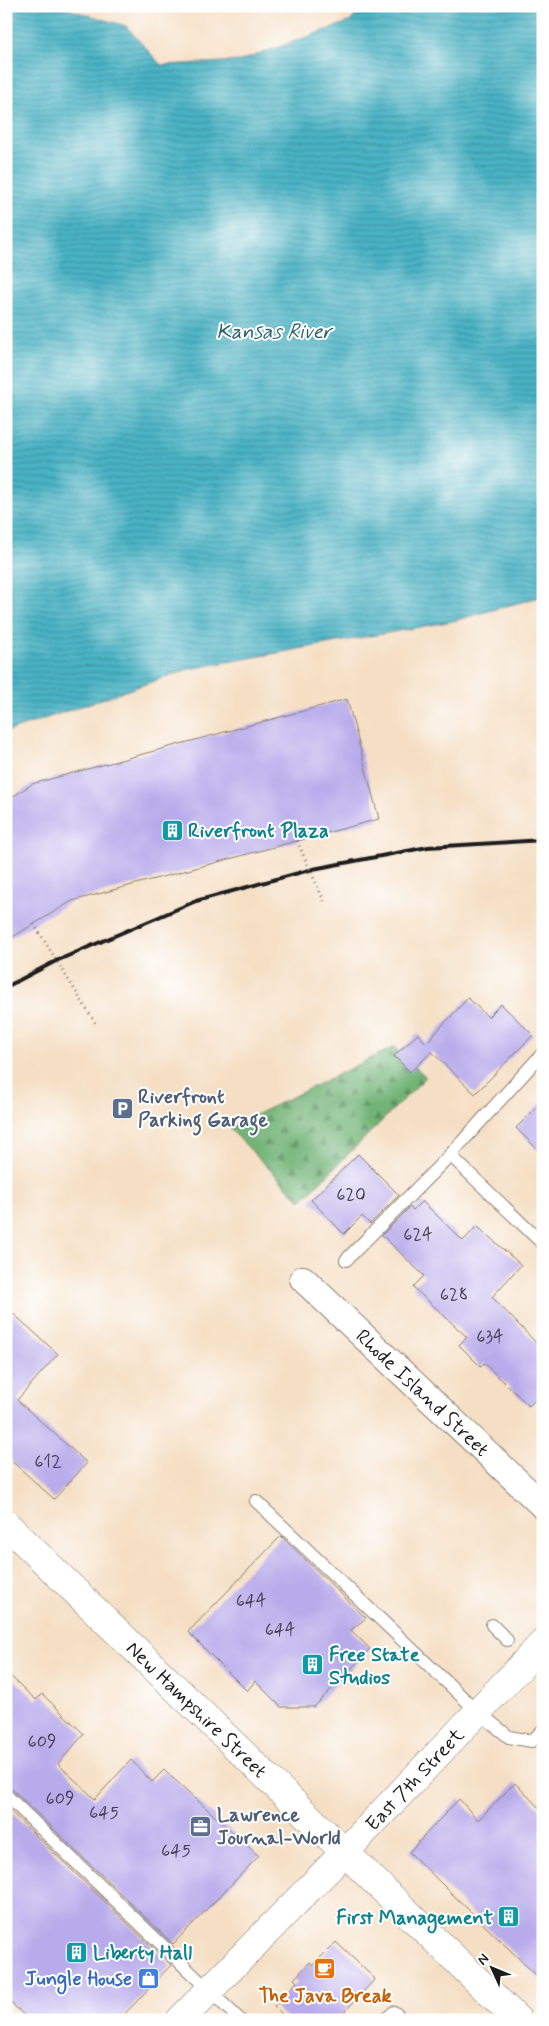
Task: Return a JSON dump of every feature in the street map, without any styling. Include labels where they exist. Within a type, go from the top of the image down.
[{"type":"street","name":"Rhode Island Street","points":[[303,1279],[543,1506]]},
{"type":"street","name":"New Hampshire Street","points":[[6,1524],[518,2020]]},
{"type":"street","name":"East 7th Street","points":[[180,2020],[345,1852],[543,1643]]},
{"type":"lane","points":[[346,1260],[450,1155],[543,1053]]},
{"type":"lane","points":[[450,1155],[543,1244]]},
{"type":"lane","points":[[256,1501],[477,1711],[509,1737],[532,1741],[540,1737]]},
{"type":"lane","points":[[492,1625],[507,1640]]},
{"type":"lane","points":[[6,1795],[240,2020]]},
{"type":"lane","points":[[385,2020],[394,2012],[403,2020]]},
{"type":"path","points":[[298,841],[324,901]]},
{"type":"path","points":[[34,924],[96,1024]]},
{"type":"green space","points":[[394,1047],[426,1077],[301,1201],[229,1128]]},
{"type":"water","name":"Kansas River","points":[[6,6],[58,6],[126,26],[161,65],[240,61],[351,21],[362,6],[543,6],[543,596],[453,621],[189,669],[6,732]]},
{"type":"building","name":"Riverfront Plaza","points":[[347,699],[379,819],[72,901],[6,941],[6,801],[32,784]]},
{"type":"building","points":[[468,998],[488,1017],[501,1004],[533,1035],[475,1094],[432,1052],[410,1072],[394,1056],[418,1034],[426,1043]]},
{"type":"building","points":[[543,1101],[543,1155],[516,1128]]},
{"type":"building","points":[[358,1154],[399,1195],[370,1224],[362,1216],[344,1234],[311,1200]]},
{"type":"building","points":[[422,1201],[463,1241],[477,1226],[521,1265],[492,1297],[543,1350],[543,1392],[529,1406],[484,1363],[481,1367],[459,1345],[467,1337],[413,1287],[424,1276],[382,1235],[410,1207],[413,1210]]},
{"type":"building","points":[[6,1307],[58,1354],[17,1400],[87,1463],[54,1499],[6,1456]]},
{"type":"building","points":[[281,1536],[366,1618],[351,1630],[370,1649],[314,1707],[281,1707],[255,1681],[247,1691],[188,1632]]},
{"type":"building","points":[[6,1672],[36,1700],[42,1694],[84,1734],[58,1764],[95,1799],[131,1760],[152,1782],[164,1770],[259,1856],[173,1944],[12,1789],[6,1787]]},
{"type":"building","name":"First Management","points":[[515,1783],[543,1812],[543,1982],[409,1852],[459,1799],[478,1820]]},
{"type":"building","points":[[6,1807],[171,1965],[119,2020],[29,2020],[6,1998]]},
{"type":"building","points":[[336,1942],[375,1979],[337,2020],[288,2020],[274,2006],[297,1982],[294,1979],[310,1962],[313,1965]]},
{"type":"railway","points":[[6,987],[56,961],[196,901],[313,869],[428,847],[543,840]]},
{"type":"place","name":"Riverfront Plaza","points":[[172,830]]},
{"type":"place","name":"Riverfront Parking Garage","points":[[122,1108]]},
{"type":"place","name":"Free State Studios","points":[[313,1665]]},
{"type":"place","name":"Lawrence Journal-World","points":[[201,1826]]},
{"type":"place","name":"First Management","points":[[509,1917]]},
{"type":"place","name":"Liberty Hall","points":[[77,1952]]},
{"type":"place","name":"The Java Break","points":[[325,1969]]},
{"type":"place","name":"Jungle House","points":[[148,1978]]}]
